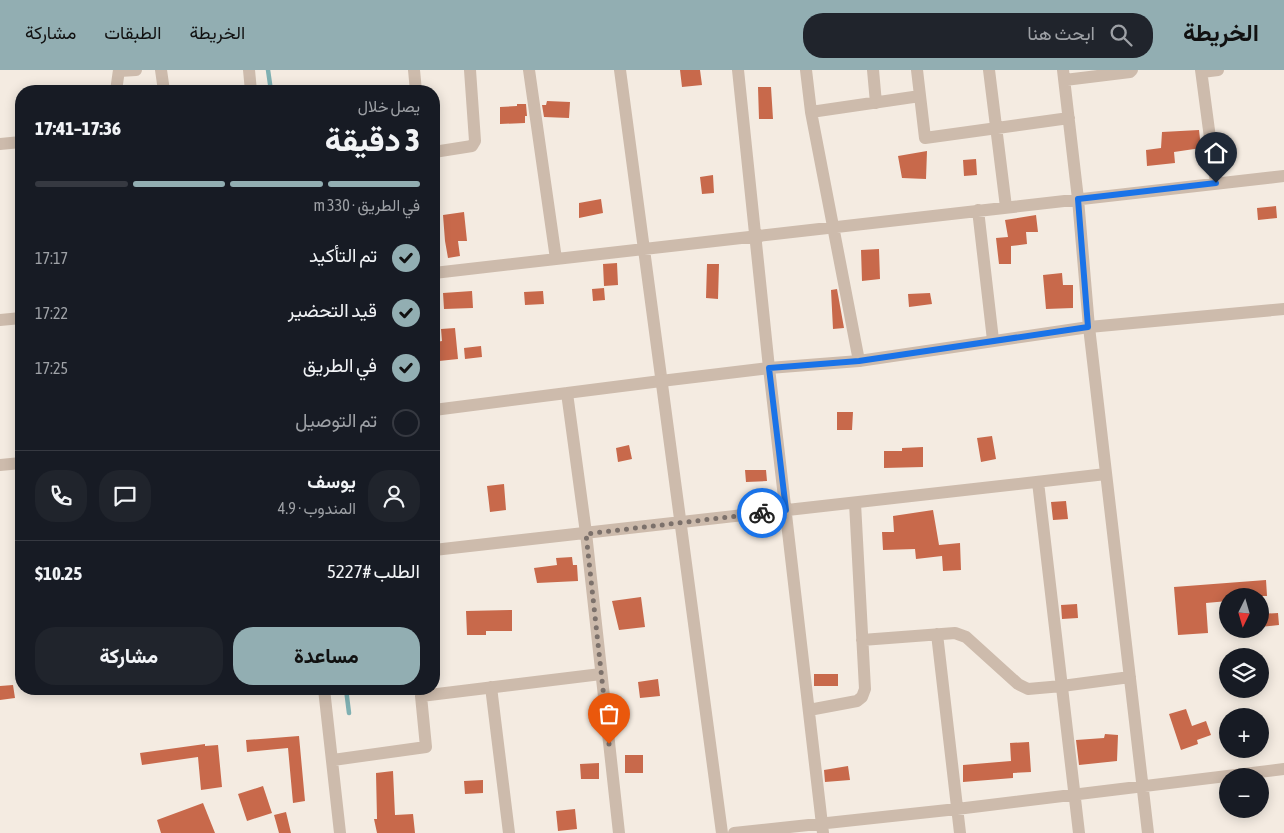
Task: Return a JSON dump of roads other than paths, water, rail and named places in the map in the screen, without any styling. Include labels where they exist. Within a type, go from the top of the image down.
[{"type":"street","points":[[117,85],[119,70],[136,70]]},
{"type":"street","points":[[161,70],[163,85]]},
{"type":"street","points":[[249,70],[250,85]]},
{"type":"street","points":[[414,70],[415,85]]},
{"type":"street","points":[[440,151],[466,148],[472,146],[475,141],[470,70]]},
{"type":"street","points":[[529,70],[556,259]]},
{"type":"street","points":[[620,70],[722,833]]},
{"type":"street","points":[[738,70],[769,368],[822,828]]},
{"type":"street","points":[[806,70],[811,112],[859,361]]},
{"type":"street","points":[[873,70],[876,103]]},
{"type":"street","points":[[917,70],[925,138],[1069,118]]},
{"type":"street","points":[[989,70],[1006,207]]},
{"type":"street","points":[[1132,70],[1130,72],[1064,75],[1078,199],[1088,327],[1148,833]]},
{"type":"street","points":[[1216,183],[1202,71],[1218,70]]},
{"type":"street","points":[[811,112],[920,96]]},
{"type":"street","points":[[0,144],[15,143]]},
{"type":"street","points":[[440,272],[1284,176]]},
{"type":"street","points":[[978,210],[993,340]]},
{"type":"street","points":[[440,409],[769,368],[859,361],[1088,327],[1284,309]]},
{"type":"street","points":[[0,320],[15,319]]},
{"type":"street","points":[[567,393],[586,534],[619,833]]},
{"type":"street","points":[[0,466],[15,464]]},
{"type":"street","points":[[440,549],[1106,474]]},
{"type":"street","points":[[1038,482],[1079,833]]},
{"type":"street","points":[[809,710],[857,701],[865,689],[855,503]]},
{"type":"street","points":[[862,640],[955,633],[966,637],[1022,687],[1028,689],[1130,676]]},
{"type":"street","points":[[937,634],[960,833]]},
{"type":"street","points":[[440,691],[491,687],[601,674]]},
{"type":"street","points":[[491,687],[508,833]]},
{"type":"street","points":[[325,695],[340,833]]},
{"type":"street","points":[[333,760],[426,747],[420,695]]},
{"type":"street","points":[[734,833],[822,828],[1074,794],[1284,769]]},
{"type":"waterway","points":[[268,70],[270,85]]},
{"type":"waterway","points":[[347,695],[349,713]]}]
